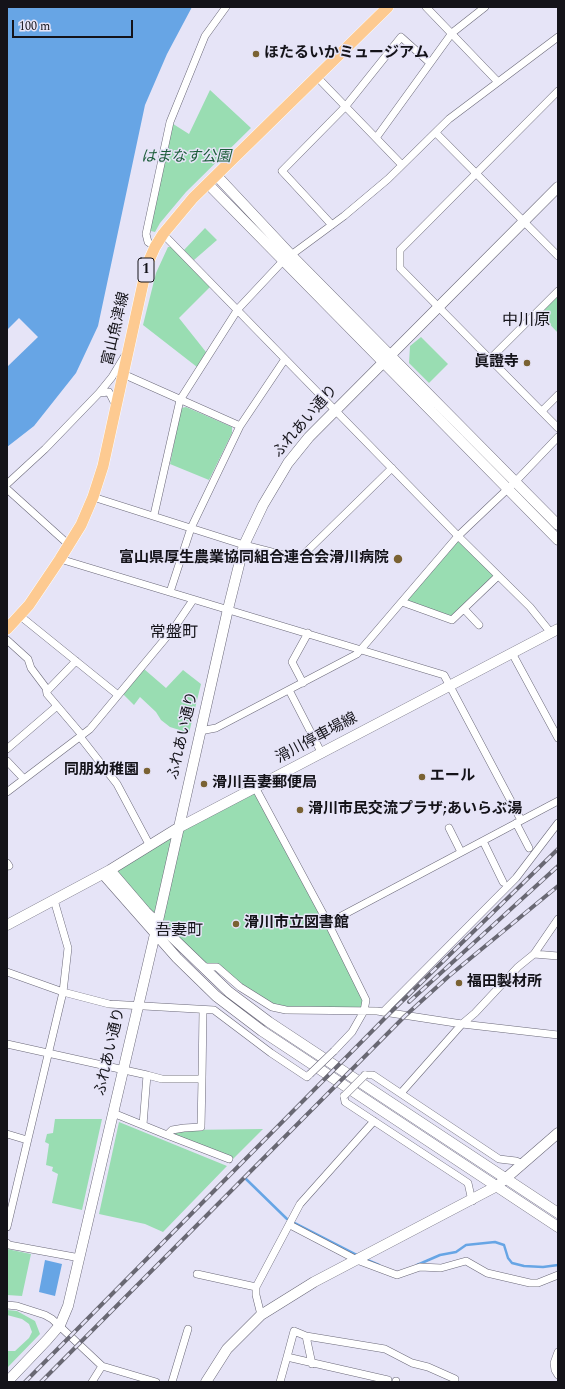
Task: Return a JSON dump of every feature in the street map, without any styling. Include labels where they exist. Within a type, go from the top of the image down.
[{"type":"main road","name":"富山魚津線","points":[[7,629],[29,604],[60,559],[81,525],[93,497],[103,466],[147,265],[155,247],[163,234],[194,198],[388,7]]},
{"type":"street","points":[[155,247],[148,242],[146,234],[170,122],[205,36],[226,7]]},
{"type":"street","points":[[426,7],[498,82]]},
{"type":"street","points":[[376,138],[452,33],[486,7]]},
{"type":"street","points":[[332,225],[282,171],[345,106],[401,37],[430,63]]},
{"type":"street","points":[[154,515],[180,400],[238,309],[287,258],[332,225],[402,165],[449,119],[558,37]]},
{"type":"street","points":[[317,78],[402,165]]},
{"type":"street","points":[[558,91],[400,250],[400,268],[558,428]]},
{"type":"street","points":[[436,133],[558,256]]},
{"type":"street","points":[[217,176],[287,258],[383,362],[558,540]]},
{"type":"street","points":[[208,184],[391,354],[558,525]]},
{"type":"street","name":"ふれあい通り","points":[[8,1382],[38,1351],[60,1325],[68,1306],[137,1006],[158,923],[200,730],[244,545],[263,505],[288,463],[335,409],[558,187]]},
{"type":"street","points":[[163,234],[238,309],[458,536],[554,631]]},
{"type":"street","points":[[490,360],[558,291]]},
{"type":"street","points":[[7,484],[45,449],[99,393],[112,377],[127,351]]},
{"type":"street","points":[[170,592],[191,528],[240,426],[285,359]]},
{"type":"street","points":[[123,374],[240,426]]},
{"type":"street","points":[[99,393],[109,392],[116,406]]},
{"type":"street","points":[[542,411],[558,395]]},
{"type":"street","points":[[200,730],[216,728],[357,654],[458,536],[516,481],[558,437]]},
{"type":"street","points":[[93,497],[154,515],[244,545],[299,559],[392,468]]},
{"type":"street","points":[[7,489],[69,545]]},
{"type":"street","points":[[60,559],[444,675],[518,821],[529,848]]},
{"type":"street","points":[[402,602],[452,620],[498,576]]},
{"type":"street","points":[[7,792],[81,738],[174,628],[193,600]]},
{"type":"street","points":[[464,609],[479,625]]},
{"type":"street","points":[[19,615],[118,695]]},
{"type":"street","name":"滑川停車場線","points":[[7,925],[106,872],[178,828],[256,789],[554,631]]},
{"type":"street","points":[[303,683],[292,662],[308,633]]},
{"type":"street","points":[[7,640],[28,659],[31,668],[47,691],[47,694],[81,734],[81,738],[117,784],[150,846]]},
{"type":"street","points":[[512,653],[558,738]]},
{"type":"street","points":[[47,691],[76,661]]},
{"type":"street","points":[[289,690],[322,754]]},
{"type":"street","points":[[7,749],[57,706]]},
{"type":"street","points":[[7,761],[24,780]]},
{"type":"street","points":[[7,972],[63,992],[109,1004],[214,1010],[271,1054],[307,1077],[352,1032],[364,1011],[366,1000],[328,923],[256,789]]},
{"type":"street","points":[[328,923],[558,800]]},
{"type":"street","points":[[383,1012],[516,878],[558,823]]},
{"type":"street","points":[[449,828],[461,852]]},
{"type":"street","points":[[483,841],[503,882]]},
{"type":"street","points":[[106,872],[139,906],[229,992],[269,1022],[558,1214]]},
{"type":"street","points":[[106,872],[155,934],[191,973],[216,996],[262,1031],[558,1227]]},
{"type":"street","points":[[7,1227],[63,992],[68,948],[54,900]]},
{"type":"street","points":[[400,1093],[462,1024],[475,1013],[518,967],[534,954],[558,919]]},
{"type":"street","points":[[534,954],[558,956]]},
{"type":"street","points":[[202,967],[217,967],[240,987],[272,1007],[286,1010],[383,1012],[462,1024],[558,1035]]},
{"type":"street","points":[[167,1135],[172,1130],[201,1128],[203,1010]]},
{"type":"street","points":[[7,1044],[162,1079],[202,1079]]},
{"type":"street","points":[[472,1200],[468,1183],[344,1102],[344,1096],[365,1075],[373,1074],[499,1159],[516,1161],[523,1164]]},
{"type":"street","points":[[143,1125],[147,1075]]},
{"type":"street","points":[[113,1113],[229,1159]]},
{"type":"street","points":[[260,1315],[256,1287],[300,1204],[374,1121]]},
{"type":"street","points":[[206,1382],[227,1349],[260,1315],[295,1293],[497,1186],[558,1133]]},
{"type":"street","points":[[7,1134],[27,1140]]},
{"type":"street","points":[[290,1225],[357,1260],[397,1275],[420,1267],[441,1268],[466,1261],[487,1273],[530,1283],[538,1284],[558,1275]]},
{"type":"street","points":[[7,1243],[9,1245],[80,1258]]},
{"type":"street","points":[[197,1274],[256,1287]]},
{"type":"street","points":[[7,1305],[17,1306],[45,1315],[60,1325],[62,1330],[102,1366],[156,1382]]},
{"type":"street","points":[[172,1382],[188,1330]]},
{"type":"street","points":[[280,1382],[294,1331],[306,1336],[385,1349],[412,1363],[428,1367],[455,1380],[455,1382]]},
{"type":"street","points":[[306,1336],[312,1364]]},
{"type":"street","points":[[558,1352],[554,1363],[555,1370],[558,1375]]},
{"type":"street","points":[[287,1357],[312,1364],[393,1381]]},
{"type":"street","points":[[92,1382],[102,1366]]},
{"type":"green space","name":"はまなす公園","points":[[210,90],[251,128],[186,192],[160,223],[155,232],[151,231],[150,216],[170,122],[189,134]]},
{"type":"green space","points":[[205,228],[217,240],[194,260],[184,250]]},
{"type":"green space","points":[[168,247],[171,247],[210,287],[179,318],[206,352],[197,367],[143,325],[156,273]]},
{"type":"green space","points":[[558,294],[558,333],[539,313]]},
{"type":"green space","points":[[421,337],[448,364],[429,383],[409,363],[410,346]]},
{"type":"green space","points":[[186,407],[232,427],[232,433],[209,480],[170,464],[181,408]]},
{"type":"green space","points":[[458,536],[497,575],[453,618],[402,602]]},
{"type":"green space","points":[[144,669],[166,688],[183,670],[201,684],[189,733],[170,727],[161,720],[156,712],[140,697],[134,705],[122,693]]},
{"type":"green space","points":[[256,789],[362,990],[364,1011],[272,1007],[217,967],[202,967],[110,870]]},
{"type":"green space","points":[[55,1119],[102,1119],[82,1210],[52,1203],[58,1174],[52,1171],[53,1167],[46,1165],[49,1144],[45,1142],[47,1134],[53,1133]]},
{"type":"green space","points":[[119,1122],[227,1166],[163,1232],[145,1224],[99,1214]]},
{"type":"green space","points":[[263,1129],[233,1159],[174,1136],[176,1132],[185,1130]]},
{"type":"green space","points":[[7,1249],[31,1254],[22,1296],[7,1295]]},
{"type":"green space","points":[[7,1310],[17,1311],[35,1321],[40,1334],[7,1368],[7,1351],[15,1351],[29,1338],[32,1332],[29,1324],[22,1319],[7,1315]]},
{"type":"water","points":[[7,7],[192,7],[167,54],[145,105],[98,326],[76,373],[34,426],[7,447]]},
{"type":"water","points":[[45,1260],[62,1264],[55,1296],[39,1292]]},
{"type":"pier","points":[[19,318],[38,337],[7,367],[7,330]]},
{"type":"waterway","points":[[246,1179],[287,1219],[357,1255]]},
{"type":"waterway","points":[[417,1265],[440,1255],[456,1252],[466,1245],[495,1242],[504,1245],[508,1258],[512,1263],[524,1266],[543,1267],[558,1265]]},
{"type":"waterway","points":[[365,1259],[379,1265]]},
{"type":"railway","points":[[25,1382],[390,1013],[558,849]]},
{"type":"railway","points":[[409,1002],[558,866]]},
{"type":"railway","points":[[41,1382],[405,1016],[449,976],[558,886]]},
{"type":"place","name":"ほたるいかミュージアム","points":[[256,54]]},
{"type":"place","name":"眞證寺","points":[[527,363]]},
{"type":"place","name":"富山県厚生農業協同組合連合会滑川病院","points":[[398,559]]},
{"type":"place","name":"同朋幼稚園","points":[[147,771]]},
{"type":"place","name":"エール","points":[[422,777]]},
{"type":"place","name":"滑川吾妻郵便局","points":[[204,784]]},
{"type":"place","name":"滑川市民交流プラザ;あいらぶ湯","points":[[300,810]]},
{"type":"place","name":"滑川市立図書館","points":[[236,924]]},
{"type":"place","name":"福田製材所","points":[[459,983]]},
{"type":"district","name":"中川原","points":[[526,322]]},
{"type":"district","name":"常盤町","points":[[174,634]]},
{"type":"district","name":"吾妻町","points":[[179,932]]}]
